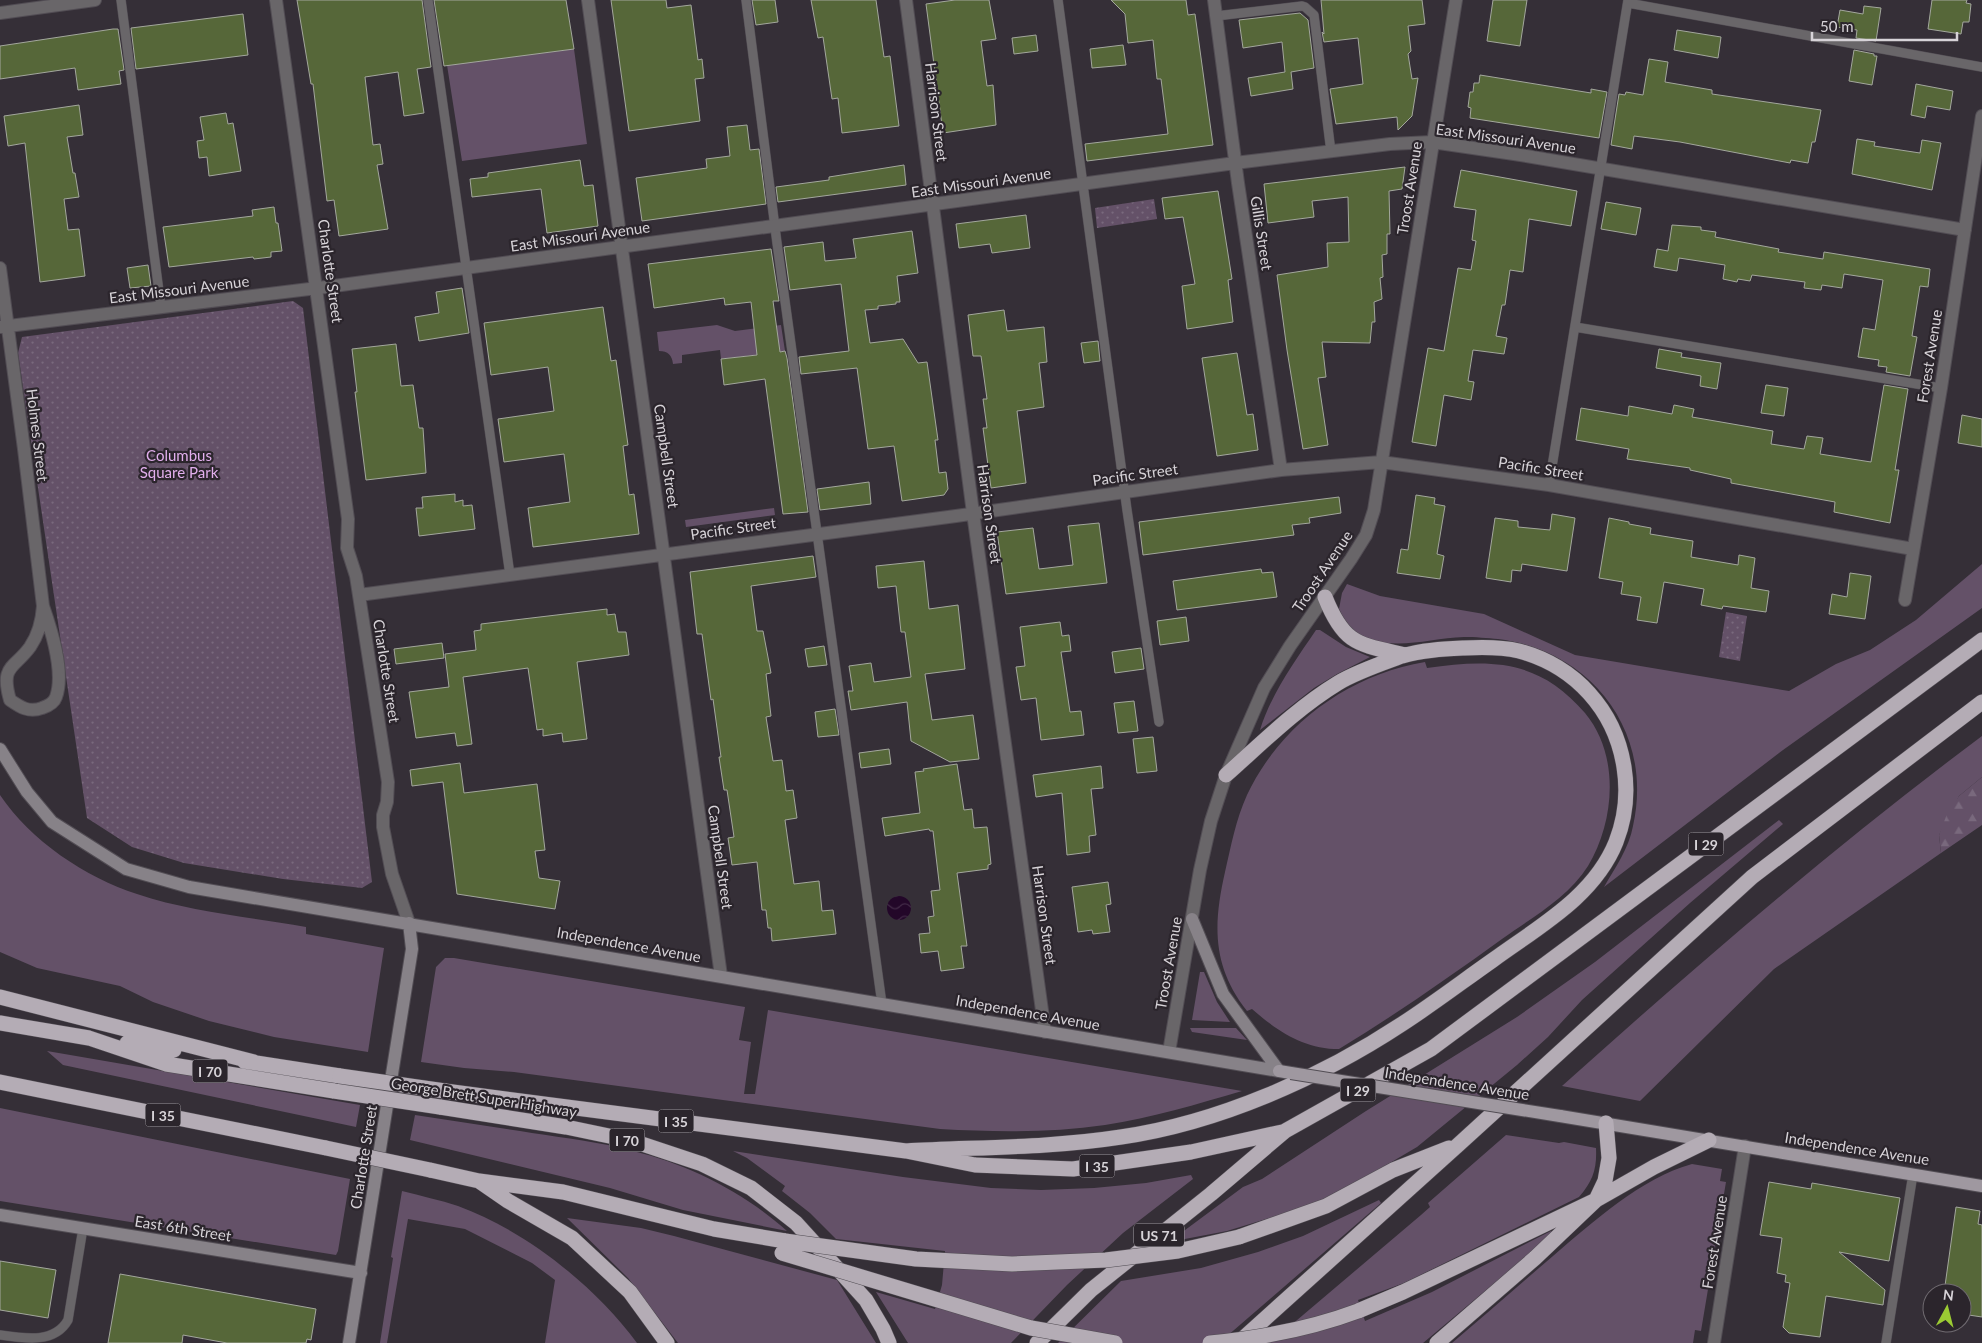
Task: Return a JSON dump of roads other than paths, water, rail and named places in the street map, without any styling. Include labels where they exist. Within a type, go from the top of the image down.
[{"type":"highway","points":[[1325,597],[1341,630],[1355,641],[1405,655]]},
{"type":"highway","name":"I 29","points":[[1285,1131],[1431,1048],[1982,640]]},
{"type":"highway","points":[[906,1151],[987,1146],[1032,1147],[1123,1137],[1203,1118],[1248,1103],[1339,1062],[1401,1025],[1556,915],[1584,892],[1604,866],[1617,841],[1624,810],[1626,782],[1621,750],[1612,725],[1596,699],[1572,676],[1546,660],[1516,650],[1475,648],[1438,649],[1405,655],[1341,681],[1306,706],[1226,775]]},
{"type":"highway","points":[[1238,1343],[1752,877],[1982,702]]},
{"type":"highway","points":[[0,997],[254,1062]]},
{"type":"highway","name":"George Brett Super Highway","points":[[0,1023],[89,1038],[166,1064],[566,1127],[633,1141],[702,1164],[751,1188],[796,1223],[859,1293],[883,1329],[889,1343]]},
{"type":"highway","name":"I 35","points":[[89,1038],[445,1091],[906,1151],[975,1165],[1073,1169],[1191,1152],[1285,1131]]},
{"type":"highway","name":"I 35","points":[[0,1082],[479,1181],[563,1192],[783,1247],[916,1259],[1012,1264],[1106,1260],[1160,1254],[1239,1237],[1326,1206],[1393,1170],[1458,1145]]},
{"type":"highway","points":[[1437,1343],[1535,1258],[1596,1200],[1605,1181],[1609,1158],[1606,1123]]},
{"type":"highway","name":"US 71","points":[[1037,1343],[1091,1290],[1211,1194],[1285,1131]]},
{"type":"highway","points":[[1210,1343],[1285,1333],[1325,1323],[1358,1311],[1403,1292],[1596,1200],[1654,1167],[1709,1140]]},
{"type":"highway","points":[[479,1181],[508,1201],[572,1238],[630,1292],[667,1343]]},
{"type":"highway","points":[[783,1247],[1030,1328],[1115,1343]]},
{"type":"main road","name":"Independence Avenue","points":[[0,749],[27,792],[52,822],[126,869],[189,887],[1045,1032],[1982,1186]]},
{"type":"main road","points":[[1192,919],[1223,994],[1285,1072]]},
{"type":"main road","name":"Charlotte Street","points":[[349,1343],[362,1273],[412,949],[409,923]]},
{"type":"main road","name":"East 6th Street","points":[[0,1215],[362,1273]]},
{"type":"street","points":[[0,13],[95,0]]},
{"type":"street","name":"Charlotte Street","points":[[276,0],[348,519],[347,548],[356,576],[388,782],[383,827],[392,874],[409,923]]},
{"type":"street","name":"Campbell Street","points":[[588,0],[721,976]]},
{"type":"street","name":"Harrison Street","points":[[906,0],[973,513],[1045,1032]]},
{"type":"street","name":"Gillis Street","points":[[1214,0],[1235,163],[1281,470]]},
{"type":"street","name":"Troost Avenue","points":[[1169,1052],[1203,854],[1211,820],[1226,775],[1264,688],[1290,646],[1366,535],[1374,510],[1456,0]]},
{"type":"street","name":"Forest Avenue","points":[[1904,600],[1941,388],[1982,116]]},
{"type":"street","name":"East Missouri Avenue","points":[[4,326],[317,288],[1235,163],[1390,144],[1432,142],[1601,168],[1965,230]]},
{"type":"street","name":"Holmes Street","points":[[0,268],[4,326],[42,606],[42,621],[38,634],[26,652],[8,669],[5,677],[5,689],[10,700],[27,710],[48,706],[56,698],[58,686],[58,672],[52,631],[42,606]]},
{"type":"street","name":"Pacific Street","points":[[358,595],[1281,470],[1382,462],[1548,485],[1913,549]]},
{"type":"street","name":"Forest Avenue","points":[[1714,1343],[1746,1146]]},
{"type":"lane","points":[[121,0],[161,307]]},
{"type":"lane","points":[[428,0],[510,575]]},
{"type":"lane","points":[[746,0],[775,226],[882,1004]]},
{"type":"lane","points":[[1058,0],[1124,492],[1159,722]]},
{"type":"lane","points":[[1548,485],[1628,2],[1982,67]]},
{"type":"lane","points":[[1216,16],[1302,6],[1312,12],[1331,152]]},
{"type":"lane","points":[[1574,327],[1941,388]]},
{"type":"lane","points":[[1886,1343],[1913,1174]]},
{"type":"lane","points":[[0,1335],[40,1341],[51,1340],[65,1328],[68,1320],[83,1228]]},
{"type":"water","points":[[899,896],[908,899],[911,908],[908,917],[899,920],[890,917],[887,908],[890,899]]},
{"type":"park label","name":"Columbus Square Park","points":[[179,464]]}]
